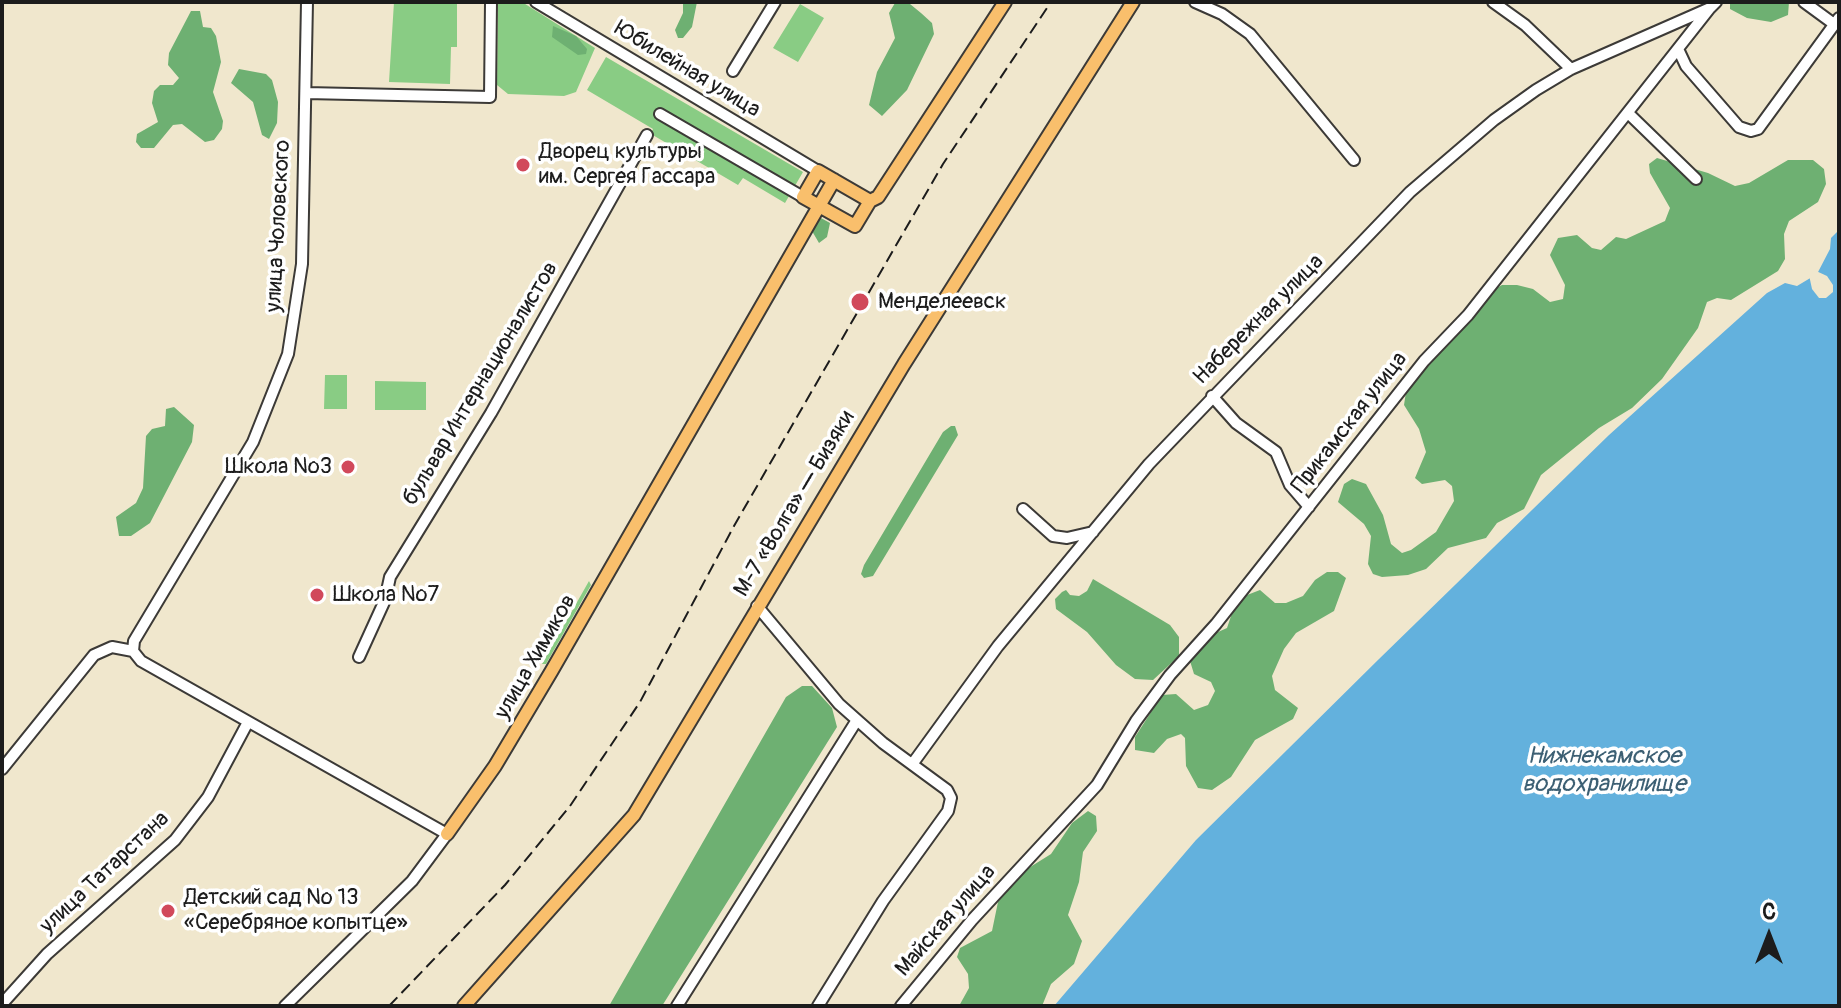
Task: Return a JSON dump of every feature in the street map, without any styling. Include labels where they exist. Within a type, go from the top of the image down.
[{"type":"main road","points":[[870,201],[818,171],[803,197],[855,226],[870,201],[878,197],[1005,2]]},
{"type":"main road","name":"М-7 «Волга» — Бизяки","points":[[464,1006],[634,815],[904,364],[1133,2]]},
{"type":"main road","name":"улица Химиков","points":[[447,834],[495,766],[551,672],[834,180]]},
{"type":"street","name":"улица Чоловского","points":[[133,651],[134,641],[253,442],[282,373],[295,316],[302,264],[307,2]]},
{"type":"street","points":[[306,93],[490,97],[491,2]]},
{"type":"street","name":"Юбилейная улица","points":[[536,2],[818,171]]},
{"type":"street","points":[[733,71],[775,2]]},
{"type":"street","points":[[1195,2],[1222,14],[1250,34],[1354,160]]},
{"type":"street","points":[[1493,2],[1525,25],[1571,69]]},
{"type":"street","points":[[1679,51],[1686,66],[1739,127],[1751,131],[1758,129],[1836,21],[1804,2]]},
{"type":"street","name":"Набережная улица","points":[[913,763],[998,646],[1212,396],[1431,172],[1494,120],[1571,69],[1713,5]]},
{"type":"street","name":"Прикамская улица","points":[[1023,863],[1048,842],[1097,785],[1153,698],[1424,361],[1468,315],[1713,5]]},
{"type":"street","points":[[1628,113],[1696,179]]},
{"type":"street","points":[[660,114],[803,197]]},
{"type":"street","name":"бульвар Интернационалистов","points":[[359,657],[385,600],[390,577],[491,413],[647,135]]},
{"type":"street","points":[[1212,396],[1236,423],[1276,452],[1290,485],[1309,507]]},
{"type":"street","points":[[1023,509],[1053,536],[1067,538],[1094,531]]},
{"type":"street","points":[[757,606],[839,704],[947,790],[951,807],[883,901],[818,1006]]},
{"type":"street","points":[[2,769],[94,655],[112,647],[133,651],[141,661],[447,834],[412,881],[285,1006]]},
{"type":"street","points":[[677,1006],[857,720]]},
{"type":"street","name":"улица Татарстана","points":[[2,1004],[47,954],[175,840],[208,797],[248,722]]},
{"type":"street","name":"Майская улица","points":[[901,1006],[1023,863]]},
{"type":"green space","points":[[394,2],[457,2],[457,47],[451,47],[450,84],[389,82]]},
{"type":"green space","points":[[498,2],[522,2],[595,48],[576,92],[564,96],[508,94],[497,85]]},
{"type":"green space","points":[[683,2],[697,2],[692,27],[683,38],[678,38],[675,30],[683,13]]},
{"type":"green space","points":[[1730,2],[1789,2],[1788,15],[1771,22],[1747,18],[1730,9]]},
{"type":"green space","points":[[895,3],[910,4],[932,23],[934,34],[907,90],[882,116],[869,105],[877,72],[895,38],[889,13]]},
{"type":"green space","points":[[800,4],[824,18],[798,62],[773,48]]},
{"type":"green space","points":[[191,11],[200,11],[203,27],[211,28],[216,36],[221,62],[213,92],[223,121],[222,129],[214,140],[205,142],[182,124],[173,125],[154,148],[141,148],[136,142],[137,134],[158,122],[152,103],[154,91],[160,85],[173,85],[179,78],[168,65],[169,53]]},
{"type":"green space","points":[[553,26],[576,36],[587,49],[586,54],[578,55],[552,37]]},
{"type":"green space","points":[[606,57],[803,172],[785,203],[743,178],[738,185],[651,134],[653,129],[587,90]]},
{"type":"green space","points":[[239,69],[266,74],[272,80],[278,102],[277,123],[269,139],[262,135],[253,102],[231,83]]},
{"type":"green space","points":[[1657,158],[1708,173],[1735,186],[1749,183],[1788,160],[1813,160],[1824,169],[1826,184],[1818,202],[1789,221],[1784,234],[1785,259],[1778,271],[1731,300],[1717,298],[1707,302],[1698,328],[1662,379],[1632,408],[1599,428],[1541,475],[1524,509],[1497,523],[1486,538],[1448,548],[1426,569],[1408,575],[1382,577],[1373,574],[1368,564],[1371,536],[1364,524],[1338,502],[1344,484],[1352,479],[1366,484],[1383,515],[1391,544],[1402,553],[1436,532],[1454,501],[1452,486],[1445,480],[1422,484],[1415,478],[1426,452],[1419,429],[1404,405],[1406,392],[1493,290],[1502,285],[1517,285],[1533,289],[1550,302],[1563,299],[1565,285],[1550,255],[1558,238],[1577,235],[1592,248],[1601,250],[1616,237],[1626,239],[1665,221],[1670,208],[1650,173],[1649,164]]},
{"type":"green space","points":[[821,218],[830,223],[827,237],[819,243],[812,231]]},
{"type":"green space","points":[[325,375],[347,375],[347,409],[324,409]]},
{"type":"green space","points":[[375,381],[426,382],[426,410],[375,410]]},
{"type":"green space","points":[[174,407],[194,425],[192,442],[150,523],[131,536],[119,536],[116,517],[136,503],[143,488],[146,436],[152,429],[165,426],[166,409]]},
{"type":"green space","points":[[955,426],[958,435],[873,576],[864,578],[861,574],[864,565],[943,432]]},
{"type":"green space","points":[[1327,572],[1338,572],[1346,578],[1334,611],[1296,633],[1284,649],[1272,676],[1275,690],[1298,708],[1293,719],[1255,740],[1231,777],[1212,790],[1198,788],[1186,766],[1185,738],[1181,734],[1167,739],[1154,753],[1135,750],[1135,737],[1162,695],[1176,694],[1194,710],[1208,705],[1215,691],[1211,682],[1194,674],[1190,661],[1209,636],[1227,628],[1235,604],[1242,597],[1260,590],[1275,603],[1286,603],[1303,596],[1315,580]]},
{"type":"green space","points":[[1093,579],[1170,625],[1179,637],[1179,656],[1153,680],[1135,679],[1116,665],[1087,632],[1056,609],[1055,599],[1062,592],[1066,590],[1070,595],[1079,596],[1087,591]]},
{"type":"green space","points":[[589,581],[591,585],[546,664],[542,664]]},
{"type":"green space","points":[[802,686],[812,686],[832,708],[837,727],[662,1006],[609,1006],[786,697]]},
{"type":"green space","points":[[1088,811],[1096,816],[1097,831],[1083,852],[1079,882],[1068,915],[1082,941],[1074,964],[1051,984],[1042,1006],[959,1006],[969,988],[968,974],[957,957],[960,948],[992,931],[998,902],[1019,874],[1051,854],[1072,823]]},
{"type":"water","name":"Нижнекамское водохранилище","points":[[1839,230],[1839,1006],[1054,1006],[1196,840],[1379,659],[1609,435],[1767,293],[1785,283],[1797,286],[1817,274],[1830,249],[1831,238]]},
{"type":"pier","points":[[1814,270],[1827,276],[1833,285],[1833,292],[1826,298],[1819,298],[1812,289],[1809,275]]},
{"type":"railway","points":[[389,1006],[505,885],[570,806],[640,702],[734,526],[943,164],[1051,2]]},
{"type":"place","name":"Дворец культуры им. Сергея Гассара","points":[[523,165]]},
{"type":"place","name":"Менделеевск","points":[[860,302]]},
{"type":"place","name":"Школа №3","points":[[348,467]]},
{"type":"place","name":"Школа №7","points":[[317,595]]},
{"type":"place","name":"Детский сад № 13 «Серебряное копытце»","points":[[168,911]]}]
